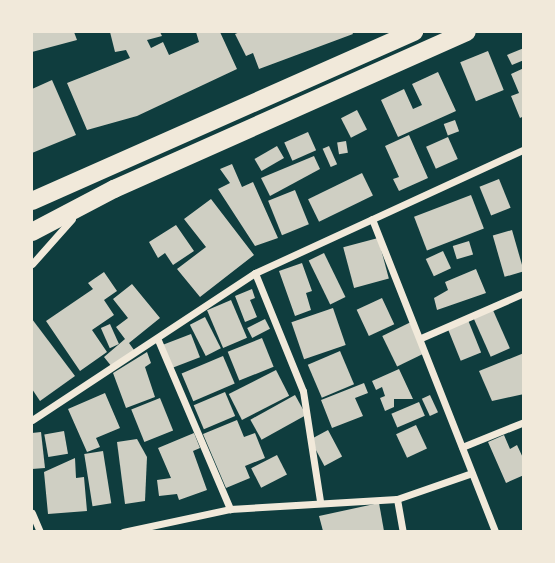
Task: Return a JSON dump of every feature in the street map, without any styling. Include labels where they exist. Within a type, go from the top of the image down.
[{"type":"main road","points":[[32,201],[414,32]]},
{"type":"main road","points":[[32,232],[84,205],[467,32]]},
{"type":"street","points":[[32,420],[158,341],[255,273],[523,149]]},
{"type":"street","points":[[32,264],[84,205]]},
{"type":"street","points":[[372,219],[495,531]]},
{"type":"street","points":[[255,273],[303,391],[320,500]]},
{"type":"street","points":[[421,338],[523,293]]},
{"type":"street","points":[[158,341],[230,509]]},
{"type":"street","points":[[462,447],[523,422]]},
{"type":"street","points":[[123,531],[230,509],[320,500],[397,499],[472,473]]},
{"type":"street","points":[[397,499],[403,531]]},
{"type":"street","points":[[32,513],[40,531]]},
{"type":"building","points":[[32,32],[74,32],[77,40],[32,52]]},
{"type":"building","points":[[110,32],[160,32],[162,36],[147,40],[151,48],[163,42],[169,55],[199,42],[196,32],[220,32],[237,69],[137,116],[87,130],[67,83],[130,58],[126,50],[115,52]]},
{"type":"building","points":[[235,34],[353,34],[259,69],[253,53],[246,56]]},
{"type":"building","points":[[524,48],[524,60],[512,65],[507,55]]},
{"type":"building","points":[[488,51],[504,90],[476,101],[460,62]]},
{"type":"building","points":[[524,68],[524,116],[520,118],[511,96],[519,93],[511,74]]},
{"type":"building","points":[[438,72],[456,111],[398,137],[381,100],[404,89],[413,109],[422,105],[412,84]]},
{"type":"building","points":[[52,80],[76,135],[32,153],[32,89]]},
{"type":"building","points":[[357,110],[367,130],[351,138],[341,118]]},
{"type":"building","points":[[455,120],[459,131],[448,135],[444,124]]},
{"type":"building","points":[[308,132],[316,150],[292,161],[284,143]]},
{"type":"building","points":[[409,135],[428,178],[399,191],[393,179],[399,177],[385,146]]},
{"type":"building","points":[[448,137],[458,159],[436,169],[426,147]]},
{"type":"building","points":[[346,141],[348,153],[339,154],[337,142]]},
{"type":"building","points":[[277,146],[284,158],[261,171],[254,159]]},
{"type":"building","points":[[329,146],[337,164],[331,167],[323,149]]},
{"type":"building","points":[[314,156],[320,169],[270,196],[261,178]]},
{"type":"building","points":[[232,164],[242,187],[253,182],[278,238],[255,246],[218,189],[230,183],[220,169]]},
{"type":"building","points":[[362,173],[373,195],[319,222],[308,199]]},
{"type":"building","points":[[499,179],[511,208],[491,216],[480,187]]},
{"type":"building","points":[[295,190],[309,224],[282,235],[268,201]]},
{"type":"building","points":[[471,195],[484,229],[427,250],[414,217]]},
{"type":"building","points":[[211,199],[254,255],[200,297],[177,269],[206,247],[184,219]]},
{"type":"building","points":[[176,225],[194,251],[173,265],[165,253],[158,258],[149,242]]},
{"type":"building","points":[[512,230],[524,271],[505,277],[493,236]]},
{"type":"building","points":[[378,238],[389,279],[354,288],[343,247]]},
{"type":"building","points":[[469,241],[473,254],[457,259],[453,246]]},
{"type":"building","points":[[443,251],[451,268],[434,276],[426,259]]},
{"type":"building","points":[[324,253],[345,297],[330,304],[309,260]]},
{"type":"building","points":[[302,263],[312,291],[306,293],[311,310],[295,316],[279,271]]},
{"type":"building","points":[[476,269],[486,293],[437,310],[434,298],[448,290],[445,282]]},
{"type":"building","points":[[104,272],[117,291],[104,300],[114,315],[92,330],[107,352],[80,371],[46,321],[93,289],[88,283]]},
{"type":"building","points":[[132,284],[160,318],[129,343],[134,350],[112,367],[104,357],[125,339],[116,327],[128,318],[113,299]]},
{"type":"building","points":[[252,289],[255,298],[250,300],[257,317],[245,322],[235,296]]},
{"type":"building","points":[[382,298],[394,324],[369,336],[357,310]]},
{"type":"building","points":[[231,300],[247,338],[223,348],[207,310]]},
{"type":"building","points":[[333,308],[346,345],[304,359],[291,322]]},
{"type":"building","points":[[492,308],[510,348],[491,357],[473,317]]},
{"type":"building","points":[[205,317],[221,348],[206,356],[190,325]]},
{"type":"building","points":[[32,319],[75,376],[40,401],[32,389]]},
{"type":"building","points":[[265,319],[270,329],[252,338],[247,328]]},
{"type":"building","points":[[468,320],[481,352],[461,361],[448,328]]},
{"type":"building","points":[[411,322],[426,353],[397,367],[382,336]]},
{"type":"building","points":[[110,324],[119,344],[110,348],[101,328]]},
{"type":"building","points":[[191,334],[200,357],[172,368],[163,345]]},
{"type":"building","points":[[262,338],[274,367],[239,381],[228,352]]},
{"type":"building","points":[[340,351],[354,384],[322,398],[308,365]]},
{"type":"building","points":[[147,352],[151,363],[145,367],[155,397],[126,408],[113,373]]},
{"type":"building","points":[[524,353],[524,394],[492,401],[479,371]]},
{"type":"building","points":[[223,356],[235,384],[193,401],[182,374]]},
{"type":"building","points":[[399,369],[413,399],[394,399],[394,407],[385,411],[380,398],[385,396],[382,387],[376,390],[372,381]]},
{"type":"building","points":[[276,370],[289,396],[242,420],[229,394]]},
{"type":"building","points":[[364,383],[368,393],[355,398],[363,416],[332,428],[321,400]]},
{"type":"building","points":[[225,392],[235,416],[204,429],[194,405]]},
{"type":"building","points":[[105,393],[120,428],[96,438],[100,447],[87,452],[68,409]]},
{"type":"building","points":[[295,395],[306,415],[262,440],[250,420]]},
{"type":"building","points":[[430,395],[438,412],[430,416],[422,399]]},
{"type":"building","points":[[160,398],[173,430],[144,442],[131,410]]},
{"type":"building","points":[[419,402],[425,416],[397,428],[391,414]]},
{"type":"building","points":[[237,420],[244,437],[255,433],[265,458],[245,466],[250,478],[226,488],[203,434]]},
{"type":"building","points":[[416,425],[427,449],[407,458],[396,434]]},
{"type":"building","points":[[328,430],[342,456],[324,466],[310,439]]},
{"type":"building","points":[[64,431],[68,454],[48,457],[44,434]]},
{"type":"building","points":[[41,432],[45,468],[32,469],[32,433]]},
{"type":"building","points":[[194,433],[200,448],[193,451],[207,490],[179,500],[177,494],[159,496],[157,480],[171,478],[158,448]]},
{"type":"building","points":[[504,435],[510,449],[517,445],[524,460],[524,475],[506,483],[488,442]]},
{"type":"building","points":[[137,439],[147,457],[145,501],[125,504],[117,442]]},
{"type":"building","points":[[103,451],[111,503],[93,506],[84,454]]},
{"type":"building","points":[[277,455],[287,475],[261,488],[251,468]]},
{"type":"building","points":[[75,458],[76,478],[84,477],[87,511],[48,514],[44,472]]},
{"type":"building","points":[[379,503],[384,531],[323,531],[319,516]]}]
